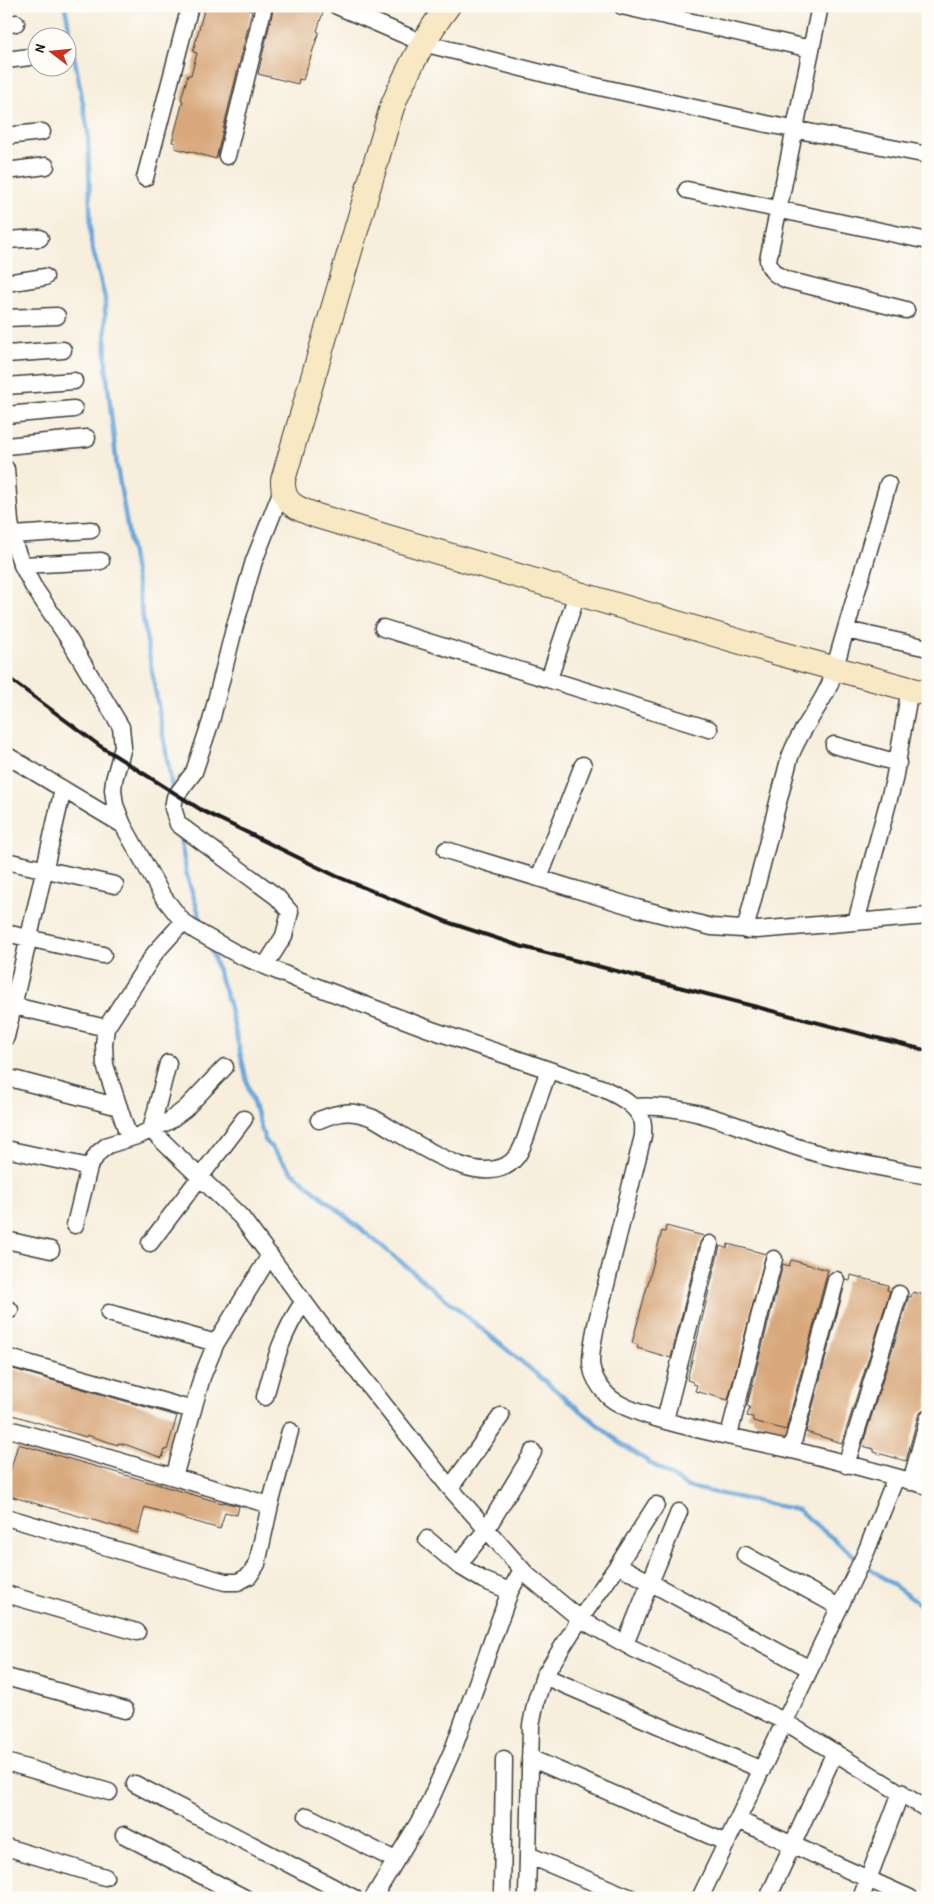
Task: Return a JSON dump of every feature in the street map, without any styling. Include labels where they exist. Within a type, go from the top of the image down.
[{"type":"street","points":[[145,178],[190,6]]},
{"type":"street","points":[[227,156],[264,6]]},
{"type":"street","points":[[337,6],[422,43],[577,82],[794,130],[928,155]]},
{"type":"street","points":[[265,966],[284,936],[290,912],[277,897],[178,824],[173,808],[175,797],[194,772],[208,730],[254,561],[282,490],[283,480],[392,107],[422,43],[448,6]]},
{"type":"street","points":[[622,6],[811,49]]},
{"type":"street","points":[[820,6],[768,260],[772,272],[787,280],[906,310]]},
{"type":"street","points":[[6,60],[28,57]]},
{"type":"street","points":[[6,136],[42,132]]},
{"type":"street","points":[[6,171],[46,166]]},
{"type":"street","points":[[687,190],[928,241]]},
{"type":"street","points":[[6,240],[40,238]]},
{"type":"street","points":[[6,283],[45,278]]},
{"type":"street","points":[[6,318],[57,316]]},
{"type":"street","points":[[6,354],[63,350]]},
{"type":"street","points":[[6,386],[74,381]]},
{"type":"street","points":[[6,415],[74,410]]},
{"type":"street","points":[[6,446],[87,438]]},
{"type":"street","points":[[6,469],[11,541],[33,586],[73,647],[121,727],[123,747],[113,790],[115,805],[123,825],[162,895],[189,927],[218,944],[265,966],[429,1029],[602,1088],[620,1097],[633,1107],[642,1120],[643,1136],[596,1325],[590,1368],[608,1396],[624,1406],[666,1420],[928,1486]]},
{"type":"street","points":[[745,930],[793,747],[822,701],[830,684],[888,484]]},
{"type":"street","points":[[282,490],[291,504],[317,516],[577,594],[919,692],[856,922]]},
{"type":"street","points":[[11,541],[91,530]]},
{"type":"street","points":[[22,565],[100,561]]},
{"type":"street","points":[[549,679],[577,594]]},
{"type":"street","points":[[383,628],[709,729]]},
{"type":"street","points":[[846,630],[927,646]]},
{"type":"street","points":[[834,745],[898,763]]},
{"type":"street","points":[[6,755],[123,825]]},
{"type":"street","points":[[539,878],[583,765]]},
{"type":"street","points":[[6,1037],[10,1005],[29,938],[64,790]]},
{"type":"street","points":[[446,850],[687,922],[712,927],[745,930],[928,916]]},
{"type":"street","points":[[6,861],[115,885]]},
{"type":"street","points":[[129,1138],[105,1065],[104,1044],[106,1028],[155,952],[189,927]]},
{"type":"street","points":[[6,933],[103,955]]},
{"type":"street","points":[[10,1005],[106,1028]]},
{"type":"street","points":[[151,1130],[168,1063]]},
{"type":"street","points":[[76,1226],[88,1167],[98,1153],[108,1145],[140,1135],[169,1121],[184,1109],[225,1067]]},
{"type":"street","points":[[319,1120],[342,1112],[361,1114],[373,1118],[457,1165],[479,1170],[497,1169],[512,1162],[522,1149],[548,1070]]},
{"type":"street","points":[[6,1077],[119,1107]]},
{"type":"street","points":[[633,1107],[649,1106],[688,1110],[817,1153],[928,1176]]},
{"type":"street","points":[[150,1243],[244,1119]]},
{"type":"street","points":[[151,1130],[241,1217],[326,1333],[450,1488],[522,1570],[580,1619],[624,1644],[785,1721],[928,1810]]},
{"type":"street","points":[[6,1149],[88,1167]]},
{"type":"street","points":[[6,1240],[51,1250]]},
{"type":"street","points":[[666,1420],[710,1244]]},
{"type":"street","points":[[174,1477],[202,1377],[216,1343],[270,1255]]},
{"type":"street","points":[[729,1435],[774,1260]]},
{"type":"street","points":[[791,1450],[836,1280]]},
{"type":"street","points":[[846,1465],[899,1294]]},
{"type":"street","points":[[265,1397],[278,1348],[291,1320],[304,1301]]},
{"type":"street","points":[[109,1313],[216,1343]]},
{"type":"street","points":[[6,1357],[193,1410]]},
{"type":"street","points":[[450,1488],[502,1416]]},
{"type":"street","points":[[700,1898],[839,1607],[904,1479],[928,1419]]},
{"type":"street","points":[[6,1428],[270,1504]]},
{"type":"street","points":[[6,1517],[225,1582],[238,1582],[249,1576],[257,1564],[270,1504],[290,1431]]},
{"type":"street","points":[[458,1565],[486,1530],[533,1452]]},
{"type":"street","points":[[527,1898],[531,1725],[544,1676],[580,1619],[618,1566],[656,1505]]},
{"type":"street","points":[[624,1644],[679,1512]]},
{"type":"street","points":[[427,1539],[458,1565],[483,1580],[510,1591]]},
{"type":"street","points":[[745,1555],[839,1607]]},
{"type":"street","points":[[618,1566],[810,1669]]},
{"type":"street","points":[[373,1898],[394,1860],[425,1812],[454,1747],[510,1591],[522,1570]]},
{"type":"street","points":[[6,1594],[137,1632]]},
{"type":"street","points":[[544,1676],[762,1770]]},
{"type":"street","points":[[6,1677],[125,1710]]},
{"type":"street","points":[[768,1898],[834,1752]]},
{"type":"street","points":[[502,1898],[504,1758]]},
{"type":"street","points":[[530,1758],[727,1843]]},
{"type":"street","points":[[6,1762],[109,1792]]},
{"type":"street","points":[[135,1784],[354,1898]]},
{"type":"street","points":[[861,1898],[901,1792]]},
{"type":"street","points":[[307,1816],[394,1860]]},
{"type":"street","points":[[738,1820],[910,1898]]},
{"type":"street","points":[[124,1835],[246,1898]]},
{"type":"street","points":[[6,1847],[105,1877]]},
{"type":"street","points":[[528,1855],[632,1898]]},
{"type":"building","points":[[205,6],[237,6],[252,11],[216,159],[175,148],[176,143],[172,142],[183,101],[181,100],[183,92],[188,75],[191,75],[197,53],[193,52]]},
{"type":"building","points":[[274,6],[325,6],[317,31],[319,32],[303,80],[299,79],[298,84],[258,74]]},
{"type":"building","points":[[666,1226],[704,1236],[700,1242],[671,1358],[637,1348],[638,1345],[632,1343],[662,1231],[665,1232]]},
{"type":"building","points":[[728,1244],[766,1254],[728,1400],[695,1391],[697,1385],[687,1380],[720,1246],[727,1248]]},
{"type":"building","points":[[791,1260],[828,1270],[786,1430],[753,1421],[753,1417],[747,1416],[750,1407],[747,1406],[783,1264],[789,1266]]},
{"type":"building","points":[[851,1275],[888,1285],[887,1290],[890,1291],[842,1443],[806,1432],[846,1280],[850,1281]]},
{"type":"building","points":[[913,1292],[928,1296],[928,1403],[926,1409],[918,1416],[906,1461],[874,1452],[874,1449],[862,1446],[909,1296],[911,1297]]},
{"type":"building","points":[[6,1367],[177,1416],[167,1450],[165,1449],[162,1458],[127,1445],[118,1443],[118,1445],[87,1435],[86,1437],[6,1413]]},
{"type":"building","points":[[18,1444],[222,1503],[239,1506],[237,1515],[225,1512],[220,1529],[145,1507],[138,1533],[6,1495],[6,1471],[10,1472]]},
{"type":"waterway","points":[[65,6],[88,131],[91,242],[105,298],[106,368],[117,467],[173,793]]},
{"type":"waterway","points":[[179,831],[187,876],[204,930]]},
{"type":"waterway","points":[[209,944],[229,1004],[248,1086],[265,1140],[291,1171],[621,1444],[688,1487],[798,1510],[858,1559]]},
{"type":"waterway","points":[[864,1564],[928,1610]]},
{"type":"railway","points":[[6,676],[100,746],[203,811],[336,876],[450,923],[523,947],[928,1051]]}]
